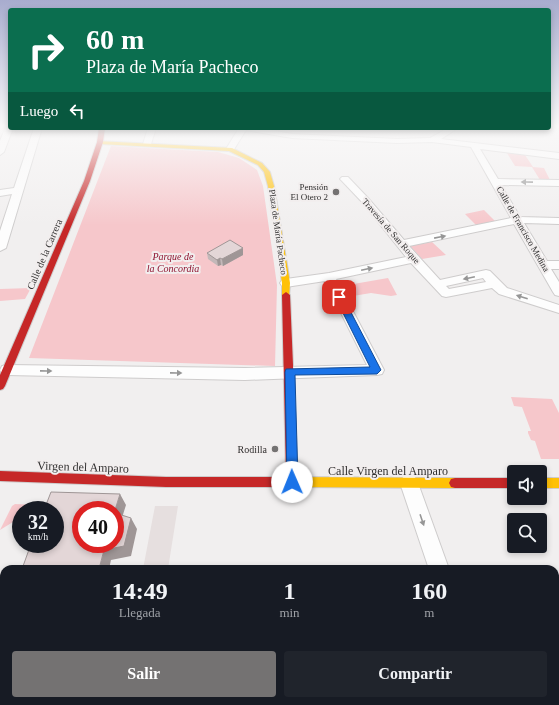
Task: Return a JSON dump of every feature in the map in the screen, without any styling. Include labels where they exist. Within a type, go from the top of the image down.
[{"type":"street","points":[[0,248],[28,159]]},
{"type":"street","name":"Calle de la Carrera","points":[[0,386],[87,181],[94,159]]},
{"type":"street","name":"Plaza de María Pacheco","points":[[252,159],[267,172],[271,186],[286,284],[290,372],[292,482]]},
{"type":"street","name":"Calle de Francisco Medina","points":[[482,159],[559,292]]},
{"type":"street","name":"Travesía de San Roque","points":[[345,179],[414,259],[446,293],[495,284],[503,291],[559,309]]},
{"type":"street","points":[[496,182],[559,183]]},
{"type":"street","points":[[0,193],[17,192]]},
{"type":"street","points":[[402,244],[518,220],[559,220]]},
{"type":"street","points":[[286,284],[329,277],[414,259]]},
{"type":"street","points":[[544,265],[559,264]]},
{"type":"street","points":[[7,370],[245,374],[377,370],[329,277]]},
{"type":"street","name":"Virgen del Amparo","points":[[0,476],[166,482]]},
{"type":"street","name":"Calle Virgen del Amparo","points":[[166,482],[507,483]]},
{"type":"street","points":[[409,483],[438,565]]},
{"type":"street","points":[[547,483],[559,483]]},
{"type":"shaded area","points":[[155,506],[178,506],[169,565],[144,565]]},
{"type":"green space","name":"Parque de la Concordia","points":[[106,159],[240,159],[257,170],[263,186],[277,285],[275,366],[29,358]]},
{"type":"green space","points":[[511,159],[528,159],[533,167],[544,168],[550,180],[540,180],[532,167],[515,166]]},
{"type":"green space","points":[[484,210],[495,221],[476,225],[465,214]]},
{"type":"green space","points":[[432,242],[446,255],[422,259],[410,246]]},
{"type":"green space","points":[[388,278],[397,295],[391,296],[371,293],[347,297],[342,286]]},
{"type":"green space","points":[[31,288],[25,299],[0,301],[0,289]]},
{"type":"green space","points":[[511,397],[552,399],[559,413],[559,459],[541,459],[535,441],[531,440],[528,433],[528,431],[531,431],[522,407],[514,406]]},
{"type":"green space","points":[[12,506],[12,523],[0,530]]},
{"type":"building","points":[[230,240],[243,248],[217,260],[207,253]]},
{"type":"building","points":[[51,492],[120,494],[118,501],[72,501],[72,553],[103,553],[100,565],[23,565],[28,553],[64,553],[64,501],[48,501]]},
{"type":"building","points":[[124,516],[131,518],[124,546]]},
{"type":"traffic: slow","points":[[250,159],[260,164],[267,172],[271,186],[286,283],[286,295]]},
{"type":"traffic: slow","points":[[289,482],[455,483]]},
{"type":"traffic: slow","points":[[547,483],[559,483]]},
{"type":"traffic: jam","points":[[0,386],[87,181],[94,159]]},
{"type":"traffic: jam","points":[[286,295],[292,482]]},
{"type":"traffic: jam","points":[[0,476],[166,482],[289,482]]},
{"type":"traffic: jam","points":[[455,483],[507,483]]},
{"type":"place","name":"Pensión El Otero 2","points":[[336,192]]},
{"type":"place","name":"Rodilla","points":[[275,449]]},
{"type":"route","points":[[292,482],[290,372],[377,370],[373,365],[339,297]]}]
